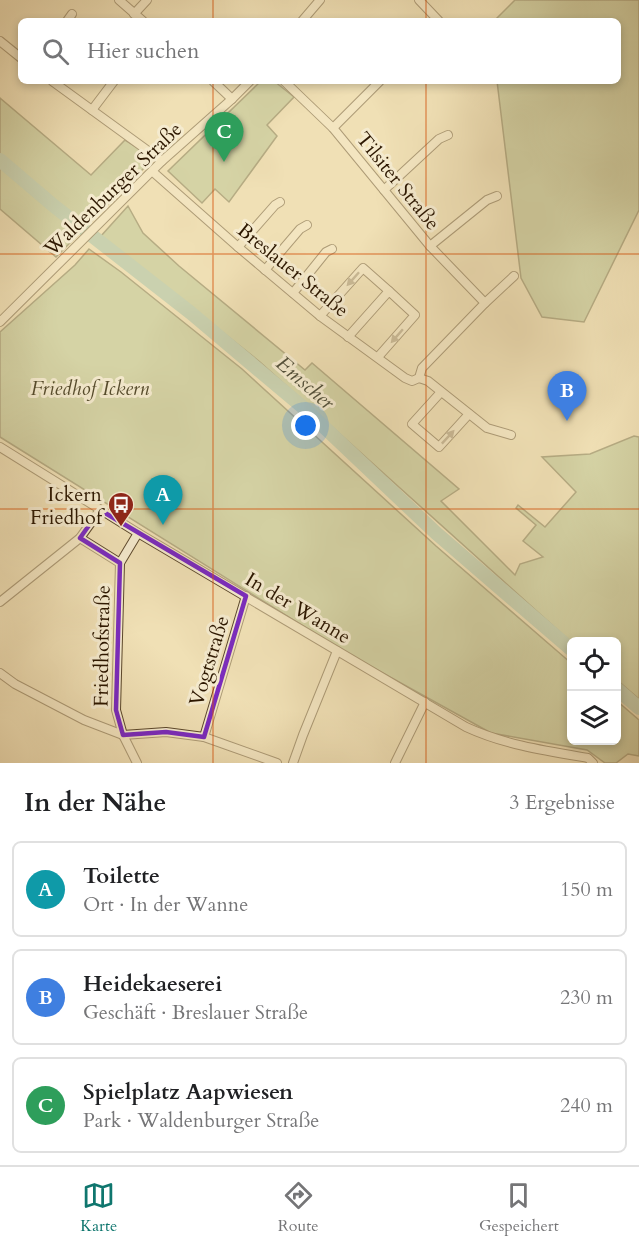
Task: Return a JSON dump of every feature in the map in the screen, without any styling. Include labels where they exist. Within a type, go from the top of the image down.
[{"type":"street","points":[[119,0],[139,18]]},
{"type":"street","points":[[134,14],[147,0]]},
{"type":"street","points":[[305,18],[320,0]]},
{"type":"street","points":[[419,0],[436,18]]},
{"type":"street","points":[[0,41],[18,56]]},
{"type":"street","points":[[56,84],[162,161]]},
{"type":"street","points":[[92,110],[112,84]]},
{"type":"street","points":[[216,84],[232,99]]},
{"type":"street","name":"Waldenburger Straße","points":[[0,322],[162,161],[247,84]]},
{"type":"street","name":"Tilsiter Straße","points":[[287,84],[333,128],[430,246],[486,303]]},
{"type":"street","points":[[333,128],[377,84]]},
{"type":"street","points":[[384,189],[439,139],[448,135]]},
{"type":"street","name":"Breslauer Straße","points":[[153,172],[238,248],[348,337],[405,378],[412,381],[419,378],[428,381],[487,428],[511,435]]},
{"type":"street","points":[[430,246],[487,200],[497,196]]},
{"type":"street","points":[[238,248],[280,202]]},
{"type":"street","points":[[265,270],[300,229],[307,225]]},
{"type":"street","points":[[293,293],[326,252],[332,249]]},
{"type":"street","points":[[320,316],[363,268],[415,315],[378,357]]},
{"type":"street","points":[[419,378],[422,368],[514,276]]},
{"type":"street","points":[[348,337],[389,291]]},
{"type":"street","points":[[441,392],[412,424],[439,447],[469,414]]},
{"type":"street","name":"In der Wanne","points":[[0,447],[138,533],[466,727],[491,738],[588,758],[593,763]]},
{"type":"street","points":[[0,602],[80,538],[100,510]]},
{"type":"street","name":"Friedhofstraße","points":[[136,763],[123,735],[116,710],[120,562],[138,533]]},
{"type":"street","name":"Friedhofstraße","points":[[80,538],[120,562]]},
{"type":"street","name":"Vogtstraße","points":[[204,736],[246,596]]},
{"type":"street","points":[[293,763],[337,651]]},
{"type":"street","points":[[0,672],[15,684],[84,720],[123,735],[166,732],[204,736],[277,763]]},
{"type":"street","points":[[395,763],[425,702]]},
{"type":"highlighted area","points":[[100,510],[246,596],[204,737],[166,732],[123,735],[116,710],[120,563],[80,538]]},
{"type":"green space","points":[[515,0],[639,0],[639,210],[584,322],[542,317],[521,278],[497,84],[621,84],[621,18],[497,18]]},
{"type":"green space","points":[[258,84],[278,84],[294,97],[267,125],[277,136],[229,202],[215,189],[202,203],[168,171]]},
{"type":"green space","points":[[0,98],[91,175],[125,140],[154,158],[56,257],[0,209]]},
{"type":"green space","points":[[128,206],[143,233],[179,266],[305,370],[312,363],[459,489],[441,501],[515,575],[520,564],[543,557],[523,541],[536,525],[516,508],[518,505],[545,527],[576,492],[542,457],[590,454],[634,436],[639,437],[639,699],[621,683],[621,637],[567,638],[260,362],[101,236]]},
{"type":"green space","name":"Friedhof Ickern","points":[[89,249],[242,369],[436,546],[567,660],[567,745],[621,745],[621,704],[639,720],[639,756],[628,754],[616,763],[605,763],[587,750],[491,733],[343,651],[0,437],[0,332],[75,265]]},
{"type":"waterway","name":"Emscher","points":[[0,160],[54,206],[191,313],[305,409],[436,533],[567,646]]},
{"type":"waterway","name":"Emscher","points":[[619,691],[639,708]]},
{"type":"place","name":"Spielplatz Aapwiesen","points":[[224,162]]},
{"type":"place","name":"Heidekaeserei","points":[[567,421]]},
{"type":"place","name":"Toilette","points":[[163,525]]},
{"type":"place","name":"Ickern Friedhof","points":[[121,528]]}]
